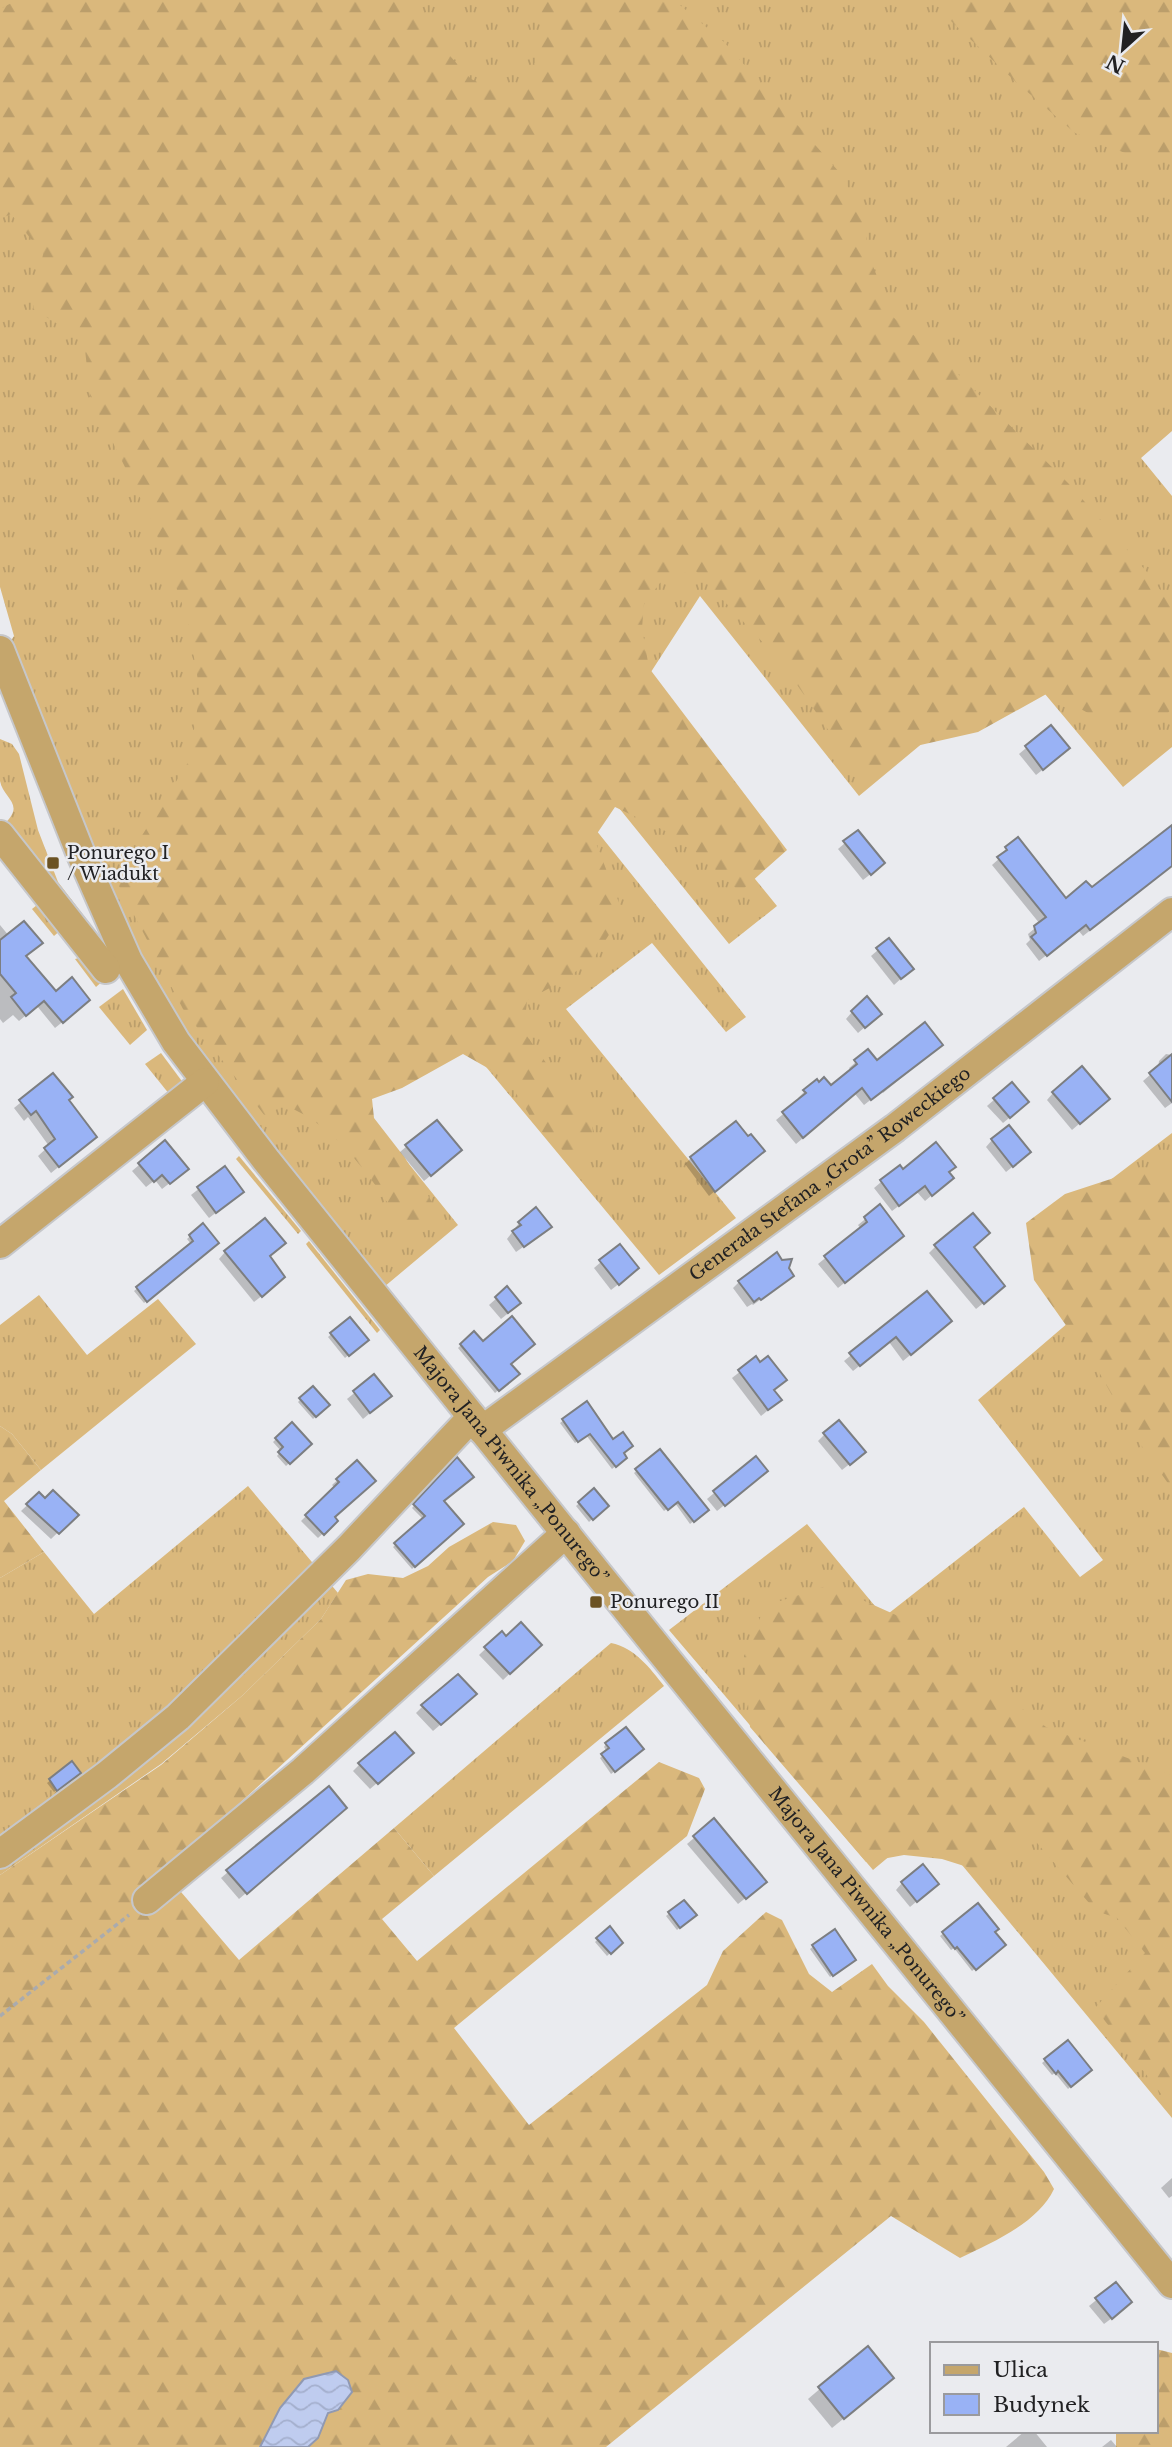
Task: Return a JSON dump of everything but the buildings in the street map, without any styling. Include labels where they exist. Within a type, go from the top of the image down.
[{"type":"street","name":"Majora Jana Piwnika „Ponurego”","points":[[0,650],[10,705],[128,961],[176,1042],[477,1423],[1172,2284]]},
{"type":"street","points":[[0,835],[106,969]]},
{"type":"street","name":"Generała Stefana „Grota” Roweckiego","points":[[0,1854],[107,1775],[178,1717],[477,1423],[895,1128],[1172,912]]},
{"type":"street","points":[[0,1244],[205,1082]]},
{"type":"street","points":[[147,1900],[303,1771],[566,1533]]},
{"type":"path","points":[[0,2016],[147,1900]]},
{"type":"green space","points":[[0,0],[1172,0],[1172,431],[1141,458],[1172,496],[1172,747],[1123,787],[1019,663],[859,796],[700,596],[640,689],[702,814],[777,906],[729,944],[547,719],[523,739],[746,1017],[726,1032],[652,943],[566,1009],[736,1218],[659,1275],[443,1015],[351,1092],[458,1225],[384,1287],[228,1098],[145,968],[120,915],[10,642],[14,636],[0,587]]},
{"type":"green space","points":[[17,0],[399,0],[471,79],[511,97],[539,57],[541,0],[674,0],[724,42],[840,173],[866,220],[867,251],[893,317],[954,370],[1068,483],[1147,572],[1172,606],[1172,708],[1168,713],[1139,716],[1088,713],[1050,692],[978,732],[916,746],[874,778],[840,747],[782,663],[695,570],[663,579],[644,604],[642,628],[649,668],[787,850],[740,892],[680,838],[615,807],[594,838],[623,913],[594,958],[563,981],[527,1000],[524,1032],[554,1074],[591,1115],[595,1150],[569,1156],[537,1127],[507,1079],[463,1054],[402,1088],[372,1099],[374,1118],[405,1158],[435,1207],[417,1233],[408,1234],[355,1159],[322,1127],[283,1105],[265,1116],[183,1009],[119,886],[136,845],[189,761],[200,692],[187,617],[152,522],[90,396],[84,340],[33,309],[43,254],[11,214],[0,219],[0,9]]},
{"type":"green space","points":[[934,0],[1172,0],[1172,156],[1125,153],[1075,133],[952,22]]},
{"type":"green space","points":[[0,739],[12,744],[19,754],[38,830],[58,882],[91,925],[114,971],[96,987],[75,959],[87,956],[3,825],[10,818],[13,807],[0,781]]},
{"type":"green space","points":[[42,901],[63,928],[54,936],[32,909]]},
{"type":"green space","points":[[123,989],[147,1030],[130,1045],[99,1007]]},
{"type":"green space","points":[[161,1053],[187,1088],[174,1100],[145,1064]]},
{"type":"green space","points":[[1172,1133],[1172,2118],[928,1824],[873,1870],[669,1630],[807,1524],[884,1617],[1024,1507],[1080,1577],[1103,1560],[978,1400],[1090,1304],[1038,1235]]},
{"type":"green space","points":[[239,1156],[301,1231],[298,1234],[236,1159]]},
{"type":"green space","points":[[1155,1173],[1172,1176],[1172,1489],[1134,1435],[1099,1372],[1034,1280],[1026,1223],[1065,1194],[1123,1175]]},
{"type":"green space","points":[[309,1241],[380,1330],[377,1333],[308,1247],[306,1244]]},
{"type":"green space","points":[[39,1295],[87,1355],[158,1299],[196,1344],[41,1470],[12,1434],[0,1426],[0,1325]]},
{"type":"green space","points":[[0,1426],[12,1434],[41,1470],[4,1501],[44,1552],[0,1578]]},
{"type":"green space","points":[[248,1486],[338,1593],[321,1619],[243,1695],[161,1764],[0,1875],[0,1578],[44,1552],[94,1614]]},
{"type":"green space","points":[[493,1522],[516,1525],[525,1541],[513,1561],[488,1577],[164,1872],[239,1960],[394,1828],[434,1876],[382,1919],[417,1961],[659,1762],[699,1778],[705,1789],[687,1836],[454,2028],[529,2125],[707,1985],[723,1951],[766,1912],[782,1920],[809,1974],[832,1992],[872,1964],[888,1986],[924,2022],[1044,2172],[1054,2189],[1047,2201],[1026,2222],[960,2258],[891,2216],[606,2447],[0,2447],[0,1875],[161,1765],[243,1695],[321,1619],[346,1580],[368,1574],[403,1578],[428,1566],[449,1547]]},
{"type":"green space","points":[[829,1585],[907,1620],[1046,1727],[1172,1775],[1172,2108],[1095,2008],[1145,1953],[1117,1918],[1096,1911],[1031,1836],[980,1871],[942,1859],[904,1855],[866,1862],[750,1727],[744,1656],[765,1606]]},
{"type":"green space","points":[[611,1643],[635,1654],[664,1686],[434,1876],[394,1828]]},
{"type":"green space","points":[[1158,2350],[1172,2353],[1172,2447],[1116,2447],[1116,2433],[1158,2433]]},
{"type":"water","points":[[336,2371],[348,2380],[352,2392],[338,2410],[328,2413],[318,2438],[308,2447],[260,2447],[280,2408],[304,2379]]},
{"type":"place","name":"Ponurego I / Wiadukt","points":[[53,863]]},
{"type":"place","name":"Ponurego II","points":[[596,1602]]}]
